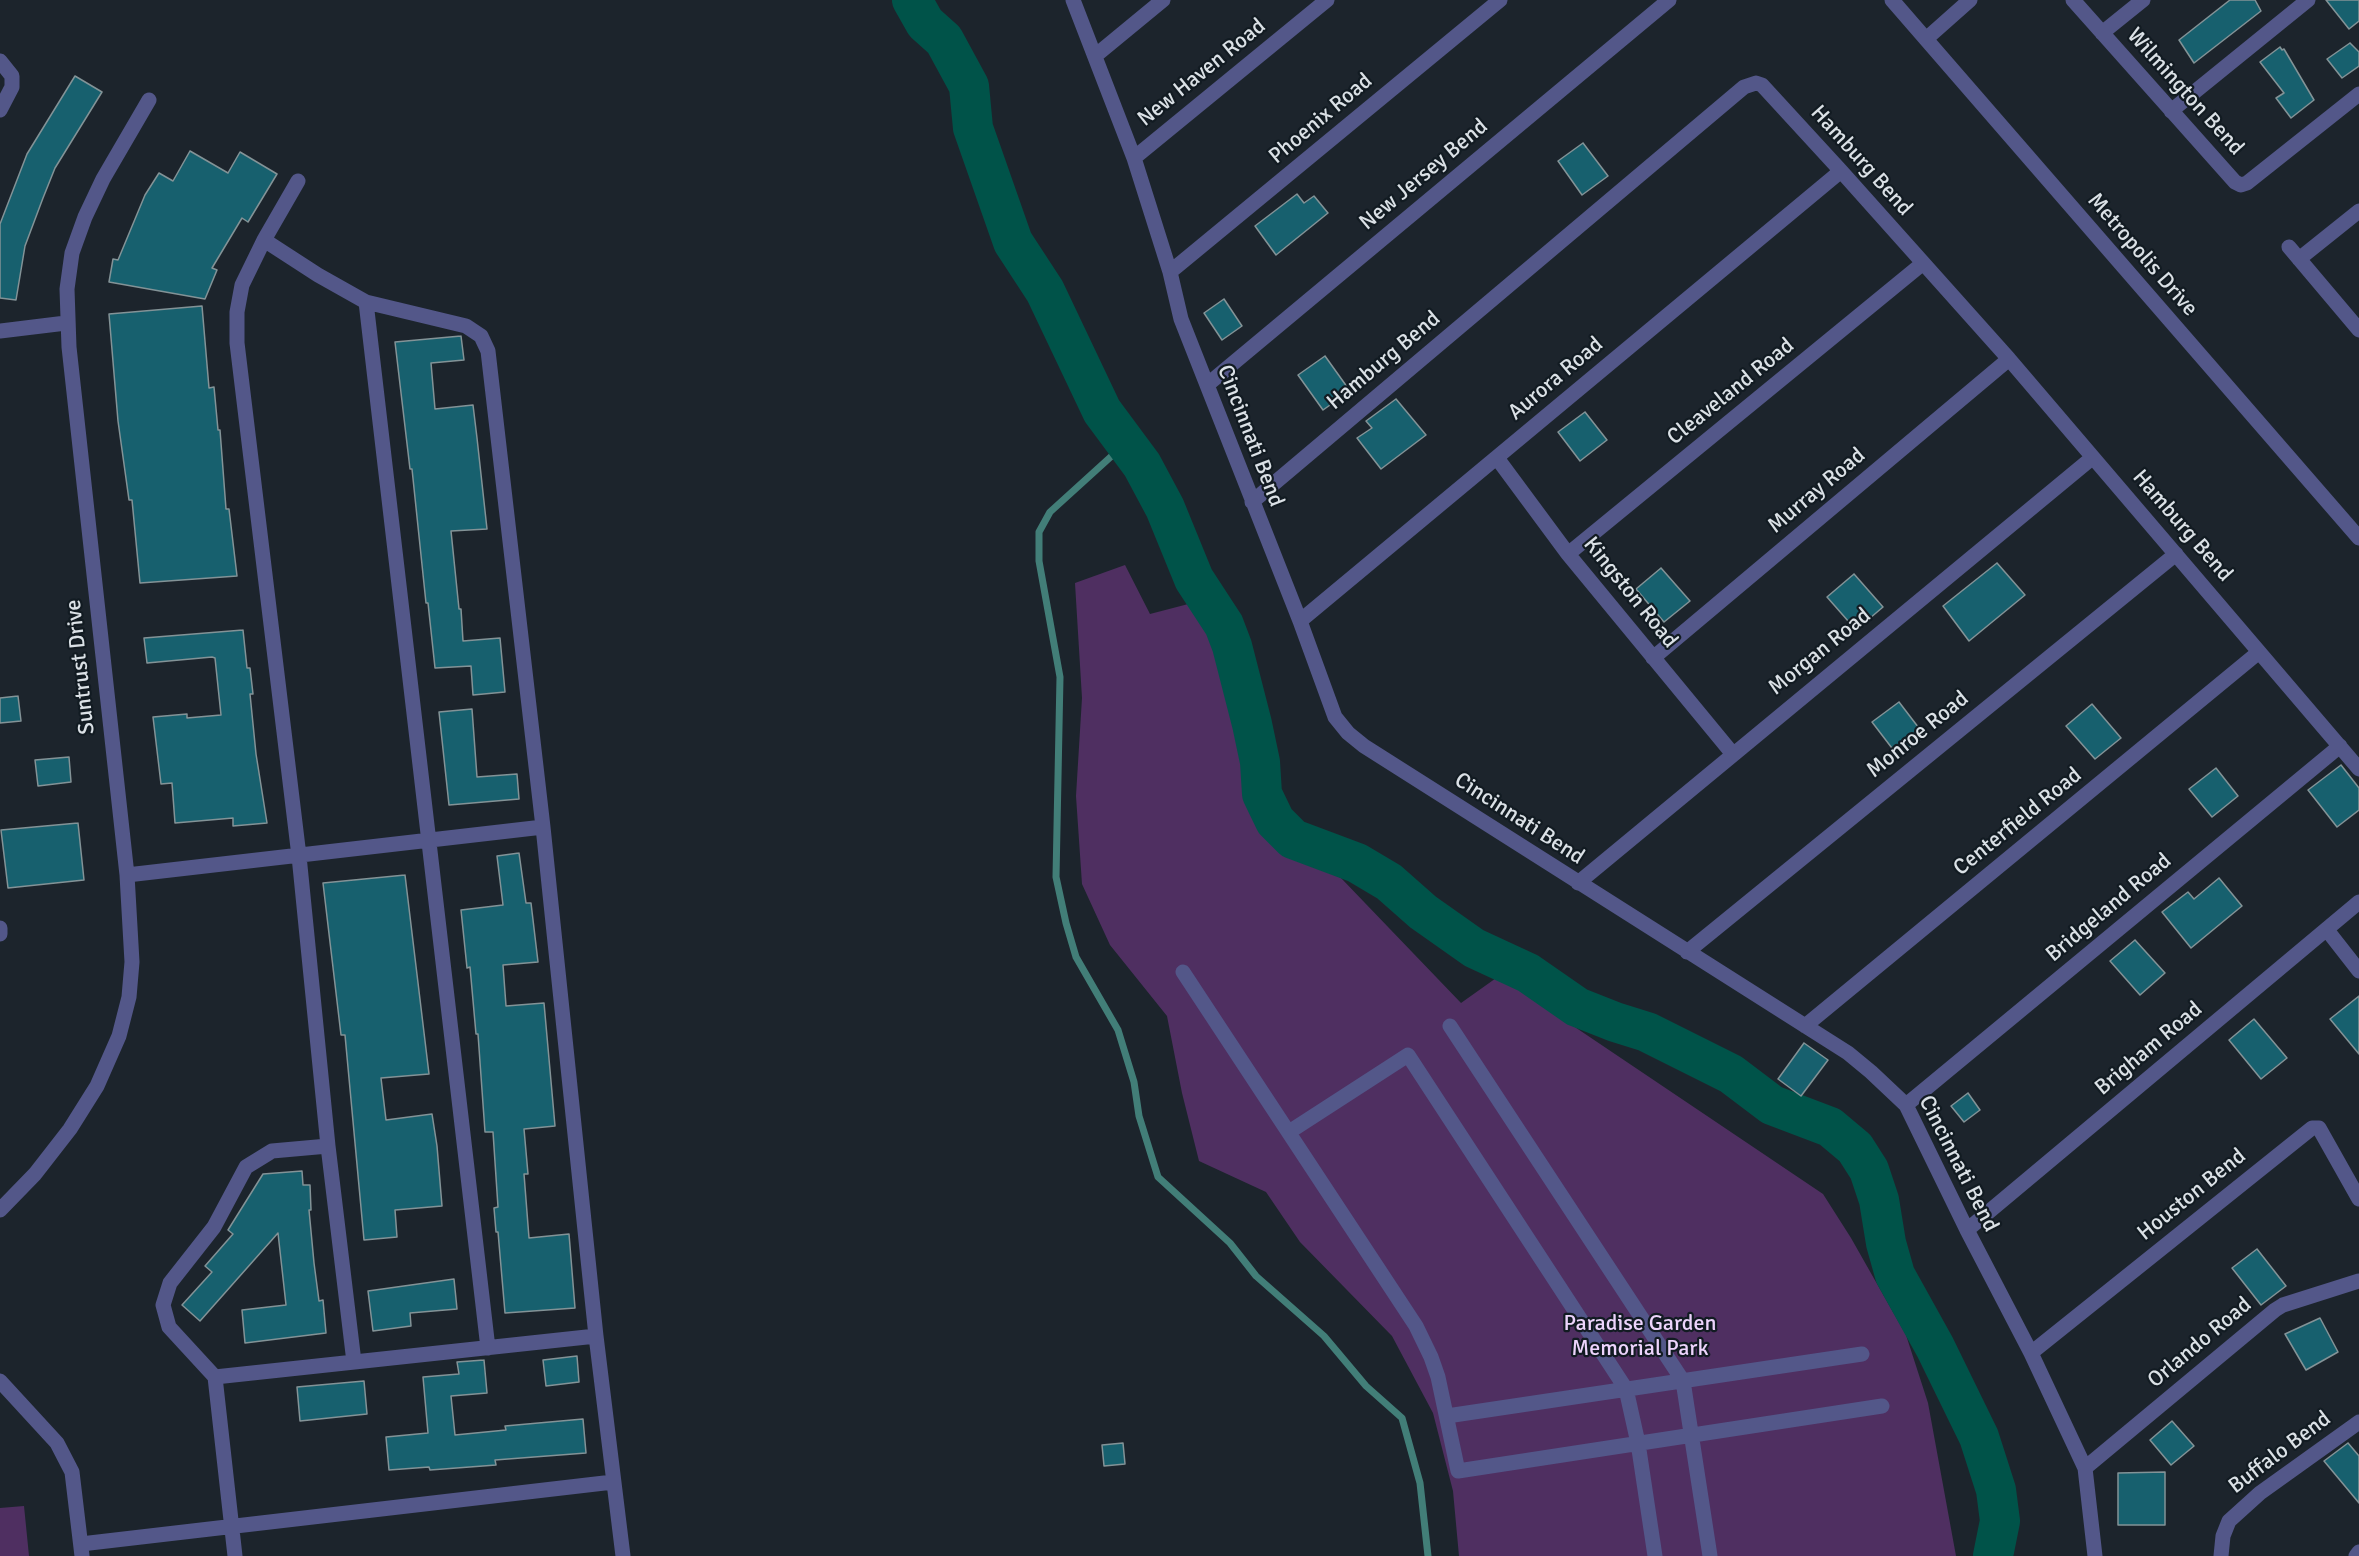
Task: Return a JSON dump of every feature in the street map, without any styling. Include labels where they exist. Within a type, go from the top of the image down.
[{"type":"street","name":"Cincinnati Bend","points":[[1073,0],[1134,158],[1170,272],[1181,319],[1300,621],[1335,717],[1348,733],[1364,746],[1848,1053],[1906,1105],[2031,1353],[2085,1468],[2095,1556]]},
{"type":"street","points":[[1095,56],[1163,0]]},
{"type":"street","name":"New Haven Road","points":[[1134,158],[1327,0]]},
{"type":"street","name":"Phoenix Road","points":[[1170,272],[1500,0]]},
{"type":"street","name":"New Jersey Bend","points":[[1207,385],[1669,0]]},
{"type":"street","name":"Metropolis Drive","points":[[1892,0],[2359,538]]},
{"type":"street","points":[[1926,39],[1970,0]]},
{"type":"street","name":"Wilmington Bend","points":[[2073,0],[2235,182],[2241,185],[2247,183],[2359,94]]},
{"type":"street","points":[[2102,33],[2143,0]]},
{"type":"street","points":[[2171,111],[2308,0]]},
{"type":"street","points":[[0,61],[12,76],[12,87],[0,110]]},
{"type":"street","name":"Hamburg Bend","points":[[1252,502],[1744,87],[1756,83],[1762,85],[1841,171],[2009,359],[2359,769]]},
{"type":"street","name":"Suntrust Drive","points":[[0,1210],[35,1174],[70,1129],[97,1086],[120,1036],[129,997],[132,962],[127,875],[66,323],[67,289],[72,253],[85,217],[103,179],[149,100]]},
{"type":"street","name":"Aurora Road","points":[[1300,621],[1841,171]]},
{"type":"street","points":[[298,181],[264,240],[242,285],[237,312],[237,343],[299,856],[328,1146],[354,1362]]},
{"type":"street","points":[[2299,259],[2359,211]]},
{"type":"street","points":[[264,240],[318,275],[366,302],[466,326],[481,336],[488,351],[543,827],[596,1336],[623,1556]]},
{"type":"street","points":[[2289,247],[2357,325]]},
{"type":"street","name":"Cleaveland Road","points":[[1568,555],[1922,264]]},
{"type":"street","points":[[366,302],[488,1348]]},
{"type":"street","points":[[0,331],[66,323]]},
{"type":"street","name":"Murray Road","points":[[1653,658],[2009,359]]},
{"type":"street","name":"Kingston Road","points":[[1497,458],[1568,555],[1732,753]]},
{"type":"street","name":"Morgan Road","points":[[1578,883],[1732,753],[2092,458]]},
{"type":"street","name":"Monroe Road","points":[[1687,952],[2176,554]]},
{"type":"street","name":"Centerfield Road","points":[[1805,1026],[2259,652]]},
{"type":"street","name":"Bridgeland Road","points":[[1906,1105],[2340,746]]},
{"type":"street","points":[[127,875],[543,827]]},
{"type":"street","name":"Brigham Road","points":[[1967,1230],[2359,902]]},
{"type":"street","points":[[0,928],[0,934]]},
{"type":"street","points":[[2327,930],[2359,971]]},
{"type":"street","points":[[1183,972],[1416,1326],[1431,1357],[1447,1416],[1458,1471],[1882,1406]]},
{"type":"street","points":[[1450,1026],[1683,1381],[1710,1556]]},
{"type":"street","points":[[1289,1132],[1408,1055],[1626,1389],[1638,1443],[1655,1556]]},
{"type":"street","name":"Houston Bend","points":[[2031,1353],[2312,1128],[2319,1128],[2359,1199]]},
{"type":"street","points":[[235,1556],[215,1377],[169,1327],[164,1305],[170,1283],[214,1227],[246,1167],[272,1151],[328,1146]]},
{"type":"street","name":"Orlando Road","points":[[2085,1468],[2275,1310],[2283,1305],[2359,1281]]},
{"type":"street","points":[[215,1377],[596,1336]]},
{"type":"street","points":[[1447,1416],[1862,1354]]},
{"type":"street","points":[[0,1381],[57,1443],[72,1472],[81,1550],[232,1525],[613,1482]]},
{"type":"street","name":"Buffalo Bend","points":[[2221,1556],[2223,1536],[2229,1521],[2260,1493],[2359,1422]]},
{"type":"street","points":[[2356,1556],[2359,1552]]},
{"type":"green space","name":"Paradise Garden Memorial Park","points":[[1125,565],[1150,614],[1196,602],[1238,692],[1253,741],[1257,823],[1276,848],[1341,878],[1461,1003],[1499,976],[1823,1194],[1851,1238],[1906,1335],[1928,1403],[1956,1556],[1459,1556],[1453,1491],[1433,1413],[1392,1336],[1300,1242],[1266,1192],[1199,1161],[1182,1093],[1167,1016],[1110,945],[1082,884],[1076,796],[1082,698],[1075,583]]},
{"type":"green space","points":[[24,1506],[29,1556],[0,1556],[0,1508]]},
{"type":"building","points":[[2230,0],[2255,0],[2261,11],[2194,63],[2179,40]]},
{"type":"building","points":[[2326,0],[2359,0],[2359,21],[2349,29]]},
{"type":"building","points":[[2350,43],[2359,52],[2359,66],[2342,78],[2327,59]]},
{"type":"building","points":[[2280,47],[2284,49],[2314,100],[2291,118],[2276,98],[2284,93],[2260,62]]},
{"type":"building","points":[[75,76],[102,92],[55,168],[25,246],[16,300],[0,298],[0,224],[27,154]]},
{"type":"building","points":[[1583,143],[1608,176],[1582,195],[1558,161]]},
{"type":"building","points":[[190,151],[228,173],[240,152],[277,174],[248,222],[242,218],[212,268],[217,270],[205,299],[109,282],[113,259],[118,260],[145,195],[159,173],[173,181]]},
{"type":"building","points":[[1297,194],[1304,203],[1314,196],[1328,213],[1276,255],[1255,226]]},
{"type":"building","points":[[1224,299],[1242,326],[1222,340],[1204,313]]},
{"type":"building","points":[[202,306],[209,388],[214,387],[226,509],[229,509],[237,576],[140,583],[132,500],[129,500],[118,421],[109,314]]},
{"type":"building","points":[[461,336],[464,360],[431,363],[435,409],[473,405],[477,438],[487,529],[451,531],[459,609],[461,609],[463,641],[500,638],[505,692],[473,695],[471,666],[435,668],[395,342]]},
{"type":"building","points":[[1325,356],[1350,391],[1323,410],[1298,375]]},
{"type":"building","points":[[1396,399],[1426,435],[1381,469],[1357,438],[1372,428],[1366,421]]},
{"type":"building","points":[[1585,412],[1607,440],[1580,461],[1558,432]]},
{"type":"building","points":[[1997,563],[2025,595],[1969,641],[1943,606]]},
{"type":"building","points":[[1661,568],[1690,601],[1664,622],[1636,589]]},
{"type":"building","points":[[1854,574],[1883,607],[1856,630],[1827,597]]},
{"type":"building","points":[[243,630],[247,668],[250,668],[253,694],[250,694],[256,754],[267,823],[233,826],[233,818],[175,823],[172,783],[161,784],[153,717],[187,714],[187,718],[221,715],[215,658],[147,663],[144,638]]},
{"type":"building","points":[[18,696],[21,721],[0,723],[0,698]]},
{"type":"building","points":[[1899,702],[1925,736],[1898,756],[1872,722]]},
{"type":"building","points":[[2092,704],[2121,738],[2095,759],[2066,726]]},
{"type":"building","points":[[472,709],[477,777],[517,774],[519,799],[449,805],[439,712]]},
{"type":"building","points":[[69,757],[71,782],[38,786],[35,760]]},
{"type":"building","points":[[2341,765],[2359,788],[2359,810],[2337,827],[2308,790]]},
{"type":"building","points":[[2216,768],[2238,796],[2212,817],[2189,789]]},
{"type":"building","points":[[78,823],[84,880],[8,888],[1,830]]},
{"type":"building","points":[[519,853],[526,903],[531,903],[538,962],[503,965],[506,1006],[544,1003],[555,1126],[524,1129],[528,1174],[524,1174],[529,1238],[569,1234],[575,1308],[505,1313],[494,1208],[498,1207],[493,1132],[485,1132],[478,1034],[476,1034],[470,967],[467,968],[461,910],[503,905],[497,856]]},
{"type":"building","points":[[405,875],[429,1074],[381,1078],[386,1120],[432,1114],[442,1206],[395,1210],[397,1237],[364,1240],[345,1035],[341,1035],[323,883]]},
{"type":"building","points":[[2219,878],[2242,906],[2191,948],[2162,912],[2188,892],[2194,899]]},
{"type":"building","points":[[2135,940],[2165,973],[2140,995],[2110,961]]},
{"type":"building","points":[[2359,996],[2359,1054],[2330,1019]]},
{"type":"building","points":[[2254,1019],[2287,1058],[2261,1079],[2229,1040]]},
{"type":"building","points":[[1804,1043],[1828,1060],[1801,1096],[1778,1079]]},
{"type":"building","points":[[1968,1093],[1980,1110],[1964,1122],[1951,1106]]},
{"type":"building","points":[[302,1171],[303,1185],[310,1185],[311,1210],[309,1210],[314,1263],[319,1301],[323,1300],[326,1333],[245,1343],[242,1310],[286,1305],[278,1233],[200,1321],[182,1305],[212,1272],[205,1266],[233,1234],[228,1230],[263,1174]]},
{"type":"building","points":[[2257,1249],[2286,1286],[2261,1305],[2232,1268]]},
{"type":"building","points":[[454,1279],[457,1309],[410,1313],[411,1326],[373,1331],[368,1291]]},
{"type":"building","points":[[2320,1318],[2338,1352],[2306,1370],[2285,1334]]},
{"type":"building","points":[[577,1356],[579,1382],[546,1386],[543,1360]]},
{"type":"building","points":[[484,1360],[487,1393],[451,1396],[455,1435],[506,1430],[505,1426],[583,1419],[586,1453],[495,1460],[496,1465],[430,1470],[429,1467],[389,1470],[386,1437],[428,1433],[423,1377],[459,1374],[457,1362]]},
{"type":"building","points":[[364,1381],[367,1414],[300,1421],[297,1387]]},
{"type":"building","points":[[2172,1421],[2194,1446],[2171,1465],[2150,1440]]},
{"type":"building","points":[[1123,1443],[1125,1464],[1104,1466],[1102,1445]]},
{"type":"building","points":[[2348,1443],[2359,1456],[2359,1503],[2324,1461]]},
{"type":"building","points":[[2165,1472],[2165,1525],[2118,1525],[2118,1473]]},
{"type":"waterway","points":[[912,0],[925,23],[944,40],[969,86],[973,128],[1013,242],[1045,291],[1102,411],[1142,465],[1165,508],[1194,579],[1224,625],[1232,646],[1252,724],[1260,762],[1262,794],[1275,821],[1293,839],[1357,863],[1389,882],[1423,912],[1474,948],[1528,973],[1577,1007],[1647,1032],[1731,1074],[1772,1105],[1830,1127],[1855,1148],[1869,1170],[1879,1200],[1886,1243],[1895,1275],[1935,1347],[1979,1437],[1996,1490],[2000,1521],[1993,1556]]},
{"type":"waterway","points":[[1126,443],[1050,512],[1039,532],[1039,561],[1060,677],[1056,877],[1066,923],[1076,957],[1118,1030],[1134,1082],[1139,1116],[1158,1177],[1230,1243],[1256,1276],[1324,1336],[1366,1386],[1402,1418],[1420,1483],[1428,1556]]}]
